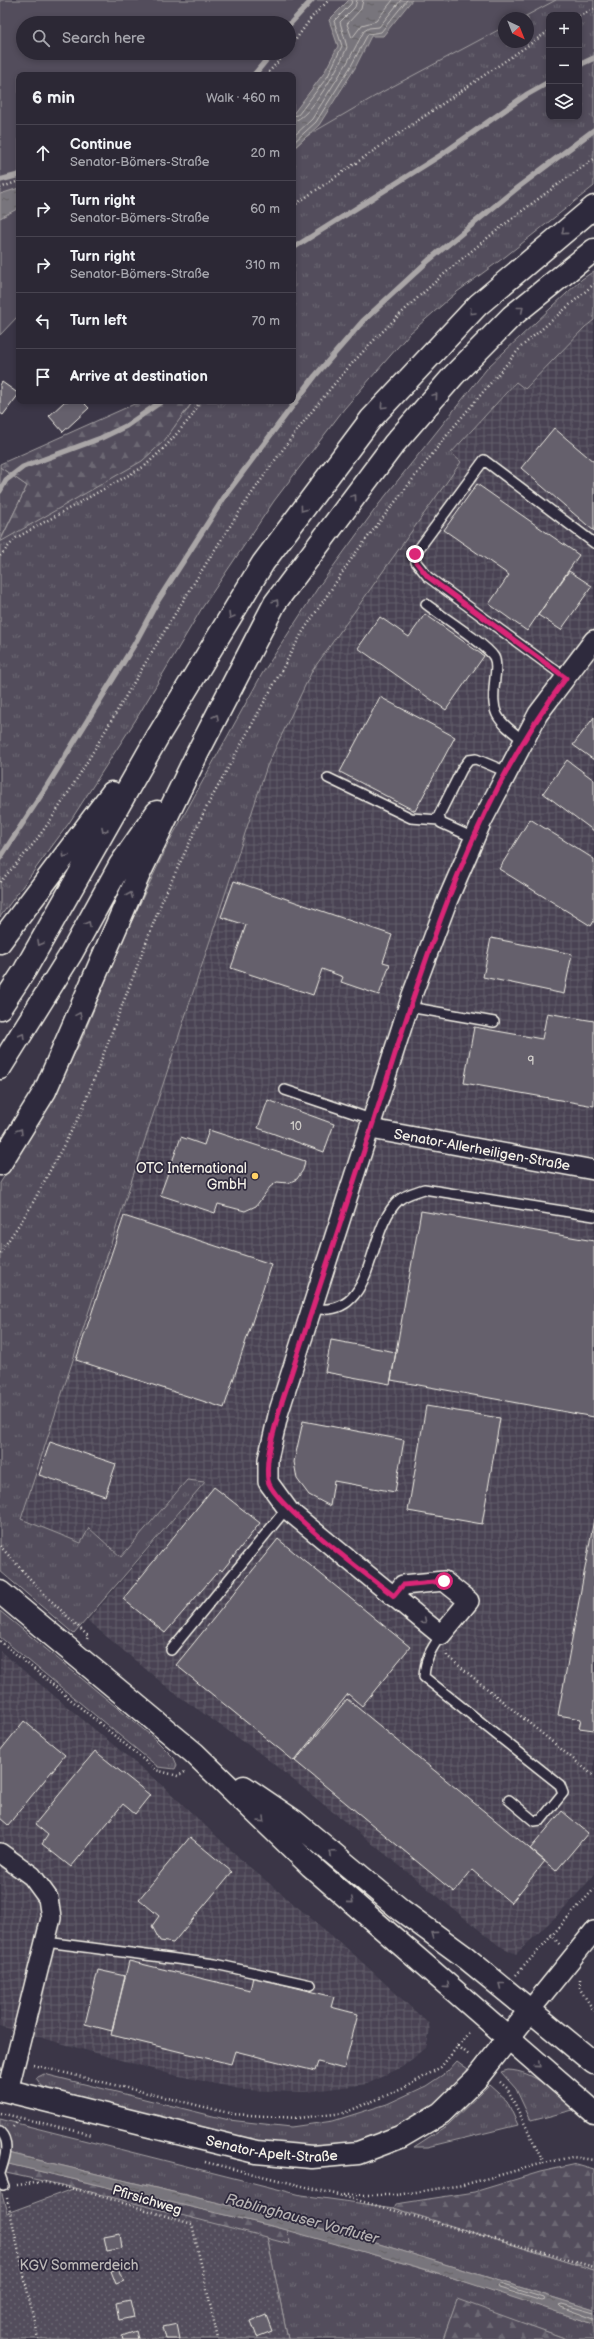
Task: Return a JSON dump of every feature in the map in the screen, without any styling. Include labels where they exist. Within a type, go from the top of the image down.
[{"type":"main road","points":[[0,1008],[25,970],[158,736],[263,564],[371,419],[478,306],[594,207]]},
{"type":"main road","points":[[0,1164],[45,1091],[139,874],[198,752],[275,603],[394,444],[454,375],[512,316],[594,250]]},
{"type":"main road","points":[[0,942],[82,832],[158,736]]},
{"type":"main road","points":[[0,1068],[71,954],[120,865],[198,752]]},
{"type":"main road","points":[[0,1592],[199,1758],[311,1866],[482,2017],[594,2112]]},
{"type":"main road","points":[[199,1758],[294,1821],[401,1910],[465,1956],[505,1988],[594,2063]]},
{"type":"main road","name":"Senator-Apelt-Straße","points":[[4,2090],[256,2152],[312,2157],[358,2153],[400,2137],[441,2113],[484,2068],[531,2009]]},
{"type":"street","points":[[394,1596],[403,1585],[444,1581],[469,1602],[441,1636],[287,1508],[268,1482],[268,1459],[279,1411],[409,1007],[448,899],[474,838],[538,714],[594,640]]},
{"type":"street","name":"Senator-Allerheiligen-Straße","points":[[372,1124],[594,1170]]},
{"type":"street","points":[[0,1853],[32,1876],[48,1898],[51,1918],[16,2061],[4,2090]]},
{"type":"street","points":[[531,2009],[594,1931]]},
{"type":"lane","points":[[566,678],[428,577],[416,562],[415,554],[484,460],[594,543]]},
{"type":"lane","points":[[426,604],[485,648],[494,657],[496,667],[493,700],[494,711],[503,724],[524,741]]},
{"type":"lane","points":[[439,820],[439,815],[459,775],[469,760],[476,759],[508,772]]},
{"type":"lane","points":[[328,778],[411,818],[439,820],[474,838]]},
{"type":"lane","points":[[409,1007],[494,1022]]},
{"type":"lane","points":[[285,1090],[372,1124]]},
{"type":"lane","points":[[313,1308],[327,1311],[337,1308],[345,1303],[354,1294],[366,1273],[380,1230],[388,1214],[399,1200],[410,1193],[424,1189],[594,1216]]},
{"type":"lane","points":[[171,1650],[287,1508]]},
{"type":"lane","points":[[441,1636],[426,1658],[424,1677],[560,1785],[563,1793],[541,1820],[534,1821],[509,1800]]},
{"type":"lane","points":[[46,1942],[214,1964],[311,1985]]},
{"type":"lane","points":[[0,2132],[5,2137],[6,2147],[1,2172],[4,2186]]},
{"type":"path","points":[[296,39],[311,18],[329,0]]},
{"type":"path","points":[[582,15],[594,9]]},
{"type":"path","points":[[296,204],[546,33]]},
{"type":"path","points":[[269,72],[280,60]]},
{"type":"path","points":[[0,882],[36,841],[68,795],[152,651],[251,495],[288,442],[348,368],[404,310],[464,259],[550,190],[594,159]]},
{"type":"path","points":[[0,188],[16,182]]},
{"type":"path","points":[[0,1253],[30,1208],[81,1113],[162,901],[204,812],[302,633],[354,555],[456,424],[521,347],[594,284]]},
{"type":"path","points":[[0,556],[16,538],[145,466],[167,445],[192,416],[198,404]]},
{"type":"path","points":[[0,1546],[44,1594]]},
{"type":"path","points":[[441,1636],[447,1656],[594,1776]]},
{"type":"path","points":[[0,1641],[156,1770],[178,1776],[199,1758]]},
{"type":"path","points":[[505,1988],[594,1889]]},
{"type":"path","points":[[16,2061],[233,2114],[298,2118],[344,2113],[402,2089],[440,2067],[482,2017]]},
{"type":"path","points":[[458,2046],[507,2088],[544,2163]]},
{"type":"path","points":[[0,2113],[95,2135]]},
{"type":"path","points":[[339,2195],[396,2195],[463,2185],[572,2157],[594,2160]]},
{"type":"path","points":[[202,2161],[339,2195],[594,2267]]},
{"type":"path","name":"Pfirsichweg","points":[[4,2186],[44,2182],[86,2192],[192,2224],[218,2339]]},
{"type":"path","points":[[4,2186],[38,2339]]},
{"type":"shaded area","points":[[594,320],[594,1875],[565,1908],[516,1954],[498,1945],[261,1754],[173,1692],[88,1621],[205,1482],[187,1480],[121,1557],[90,1528],[81,1543],[21,1520],[267,766],[312,671],[461,462],[451,453],[517,382],[525,389],[585,327]]},
{"type":"shaded area","points":[[0,1651],[163,1786],[246,1864],[350,1951],[429,2024],[430,2031],[426,2048],[402,2067],[367,2084],[305,2092],[244,2090],[170,2074],[0,2026]]},
{"type":"green space","points":[[0,0],[556,0],[533,12],[498,12],[498,30],[384,91],[296,142],[296,72],[16,72],[16,318],[0,335]]},
{"type":"green space","points":[[412,0],[594,0],[594,186],[506,256],[457,292],[410,333],[344,409],[274,501],[202,608],[135,721],[69,823],[0,917],[0,542],[186,412],[191,404],[296,404],[296,146],[319,125]]},
{"type":"green space","points":[[594,271],[594,320],[585,327],[525,389],[516,382],[451,453],[461,462],[312,671],[267,766],[21,1519],[81,1543],[89,1528],[121,1557],[187,1480],[205,1482],[74,1634],[0,1571],[0,1183],[36,1128],[81,1041],[118,950],[169,842],[262,674],[319,586],[379,504],[489,366],[582,279]]},
{"type":"green space","points":[[134,404],[191,404],[164,441],[142,461],[0,542],[27,486],[0,467],[0,464]]},
{"type":"green space","points":[[0,467],[27,486],[0,541]]},
{"type":"green space","points":[[0,1611],[155,1739],[174,1758],[177,1765],[175,1769],[158,1767],[0,1637]]},
{"type":"green space","points":[[457,2061],[468,2069],[463,2077],[430,2108],[415,2118],[386,2133],[365,2140],[344,2145],[315,2147],[297,2147],[261,2142],[54,2093],[42,2086],[36,2078],[44,2074],[229,2120],[291,2127],[333,2121],[387,2104],[426,2086],[447,2072]]},
{"type":"green space","points":[[508,2070],[518,2071],[535,2078],[574,2108],[573,2110],[531,2121],[516,2089],[501,2072]]},
{"type":"green space","points":[[489,2085],[507,2101],[518,2125],[428,2147],[414,2147],[449,2124]]},
{"type":"green space","points":[[0,2119],[301,2195],[394,2208],[594,2270],[594,2310],[376,2243],[274,2216],[0,2151]]},
{"type":"green space","points":[[9,2164],[288,2230],[289,2244],[75,2188],[6,2173]]},
{"type":"green space","points":[[577,2164],[594,2169],[594,2270],[394,2208],[396,2204],[474,2192],[540,2172]]},
{"type":"green space","name":"KGV Sommerdeich","points":[[0,2187],[7,2213],[75,2188],[267,2237],[288,2339],[0,2339]]},
{"type":"green space","points":[[288,2230],[480,2286],[594,2324],[594,2339],[567,2339],[457,2300],[443,2339],[288,2339],[267,2237],[288,2244]]},
{"type":"green space","points":[[457,2299],[567,2339],[443,2339]]},
{"type":"water","points":[[349,0],[412,0],[383,36],[371,36],[355,68],[319,125],[296,146],[296,110],[324,73],[338,46],[329,20]]},
{"type":"water","points":[[16,189],[16,210],[0,218],[0,194]]},
{"type":"water","points":[[0,2151],[274,2216],[376,2243],[594,2310],[594,2324],[435,2272],[276,2227],[0,2162]]},
{"type":"building","points":[[2,382],[16,392],[16,398],[3,415],[0,413],[0,385]]},
{"type":"building","points":[[62,404],[85,404],[89,408],[63,432],[49,416]]},
{"type":"building","points":[[554,428],[594,462],[594,531],[521,468]]},
{"type":"building","points":[[477,484],[579,555],[527,631],[489,604],[509,575],[444,530]]},
{"type":"building","points":[[569,571],[592,586],[561,630],[538,615]]},
{"type":"building","points":[[425,614],[484,656],[446,710],[358,648],[380,617],[409,637]]},
{"type":"building","points":[[380,697],[455,737],[415,811],[340,772]]},
{"type":"building","points":[[594,717],[594,760],[573,745]]},
{"type":"building","points":[[567,760],[594,780],[594,831],[543,793]]},
{"type":"building","points":[[530,819],[594,859],[594,921],[591,926],[499,869]]},
{"type":"building","points":[[234,881],[392,935],[383,962],[390,964],[379,995],[341,982],[343,977],[322,969],[313,995],[231,968],[246,925],[221,917]]},
{"type":"building","points":[[491,938],[572,954],[564,994],[483,977]]},
{"type":"building","points":[[547,1013],[594,1021],[594,1106],[464,1083],[474,1027],[542,1039]]},
{"type":"building","points":[[268,1100],[334,1124],[324,1152],[258,1128]]},
{"type":"building","points":[[209,1130],[305,1161],[303,1170],[297,1179],[288,1183],[277,1182],[270,1187],[256,1206],[245,1211],[218,1204],[215,1213],[160,1195],[181,1137],[204,1145]]},
{"type":"building","points":[[421,1211],[594,1241],[594,1417],[391,1380]]},
{"type":"building","points":[[124,1216],[271,1264],[224,1408],[76,1360]]},
{"type":"building","points":[[331,1340],[396,1352],[390,1384],[325,1372]]},
{"type":"building","points":[[426,1406],[500,1418],[482,1524],[408,1511]]},
{"type":"building","points":[[303,1421],[404,1440],[395,1492],[334,1481],[330,1506],[309,1495],[297,1479],[294,1462]]},
{"type":"building","points":[[50,1442],[116,1464],[105,1496],[39,1475]]},
{"type":"building","points":[[214,1487],[260,1523],[222,1571],[220,1569],[165,1633],[123,1599]]},
{"type":"building","points":[[594,1519],[594,1730],[579,1728],[581,1719],[558,1715]]},
{"type":"building","points":[[278,1539],[410,1647],[362,1706],[348,1694],[294,1761],[176,1665]]},
{"type":"building","points":[[347,1699],[545,1861],[511,1903],[472,1870],[454,1892],[295,1761]]},
{"type":"building","points":[[24,1721],[65,1755],[8,1825],[0,1818],[0,1751]]},
{"type":"building","points":[[95,1751],[150,1795],[135,1814],[123,1804],[71,1867],[42,1844],[48,1835],[35,1824]]},
{"type":"building","points":[[562,1811],[588,1833],[556,1871],[530,1849]]},
{"type":"building","points":[[190,1837],[232,1872],[173,1943],[160,1941],[152,1926],[159,1916],[139,1899]]},
{"type":"building","points":[[129,1961],[250,1990],[253,1977],[334,1997],[331,2007],[358,2014],[344,2069],[318,2062],[315,2071],[235,2051],[231,2064],[111,2035]]},
{"type":"building","points":[[98,1970],[125,1976],[112,2031],[85,2024]]},
{"type":"building","points":[[120,2234],[122,2248],[107,2251],[104,2237]]},
{"type":"building","points":[[119,2268],[124,2281],[116,2284],[111,2271]]},
{"type":"building","points":[[130,2300],[134,2317],[119,2320],[116,2303]]},
{"type":"building","points":[[266,2315],[272,2331],[257,2337],[251,2321]]},
{"type":"building","points":[[177,2324],[180,2339],[166,2339],[163,2327]]},
{"type":"building","points":[[136,2331],[138,2339],[123,2339],[122,2336]]},
{"type":"waterway","points":[[296,17],[312,0]]},
{"type":"waterway","points":[[582,64],[594,58]]},
{"type":"waterway","points":[[256,72],[266,60]]},
{"type":"waterway","points":[[296,246],[441,155],[526,95],[546,84]]},
{"type":"waterway","points":[[296,401],[315,376],[363,321],[429,260],[517,188],[594,130]]},
{"type":"waterway","points":[[0,180],[16,176]]},
{"type":"waterway","points":[[0,491],[6,480],[23,467],[101,438],[126,426],[158,404]]},
{"type":"waterway","points":[[0,858],[47,786],[134,645],[157,602],[227,493],[294,404]]},
{"type":"place","name":"OTC International GmbH","points":[[255,1176]]},
{"type":"route","points":[[415,554],[416,562],[428,577],[566,678],[538,714],[481,823],[448,899],[412,996],[374,1120],[279,1411],[268,1459],[268,1482],[289,1511],[394,1596],[403,1585],[444,1581]]},
{"type":"water label","name":"Rablinghauser Vorfluter","points":[[302,2219]]}]
